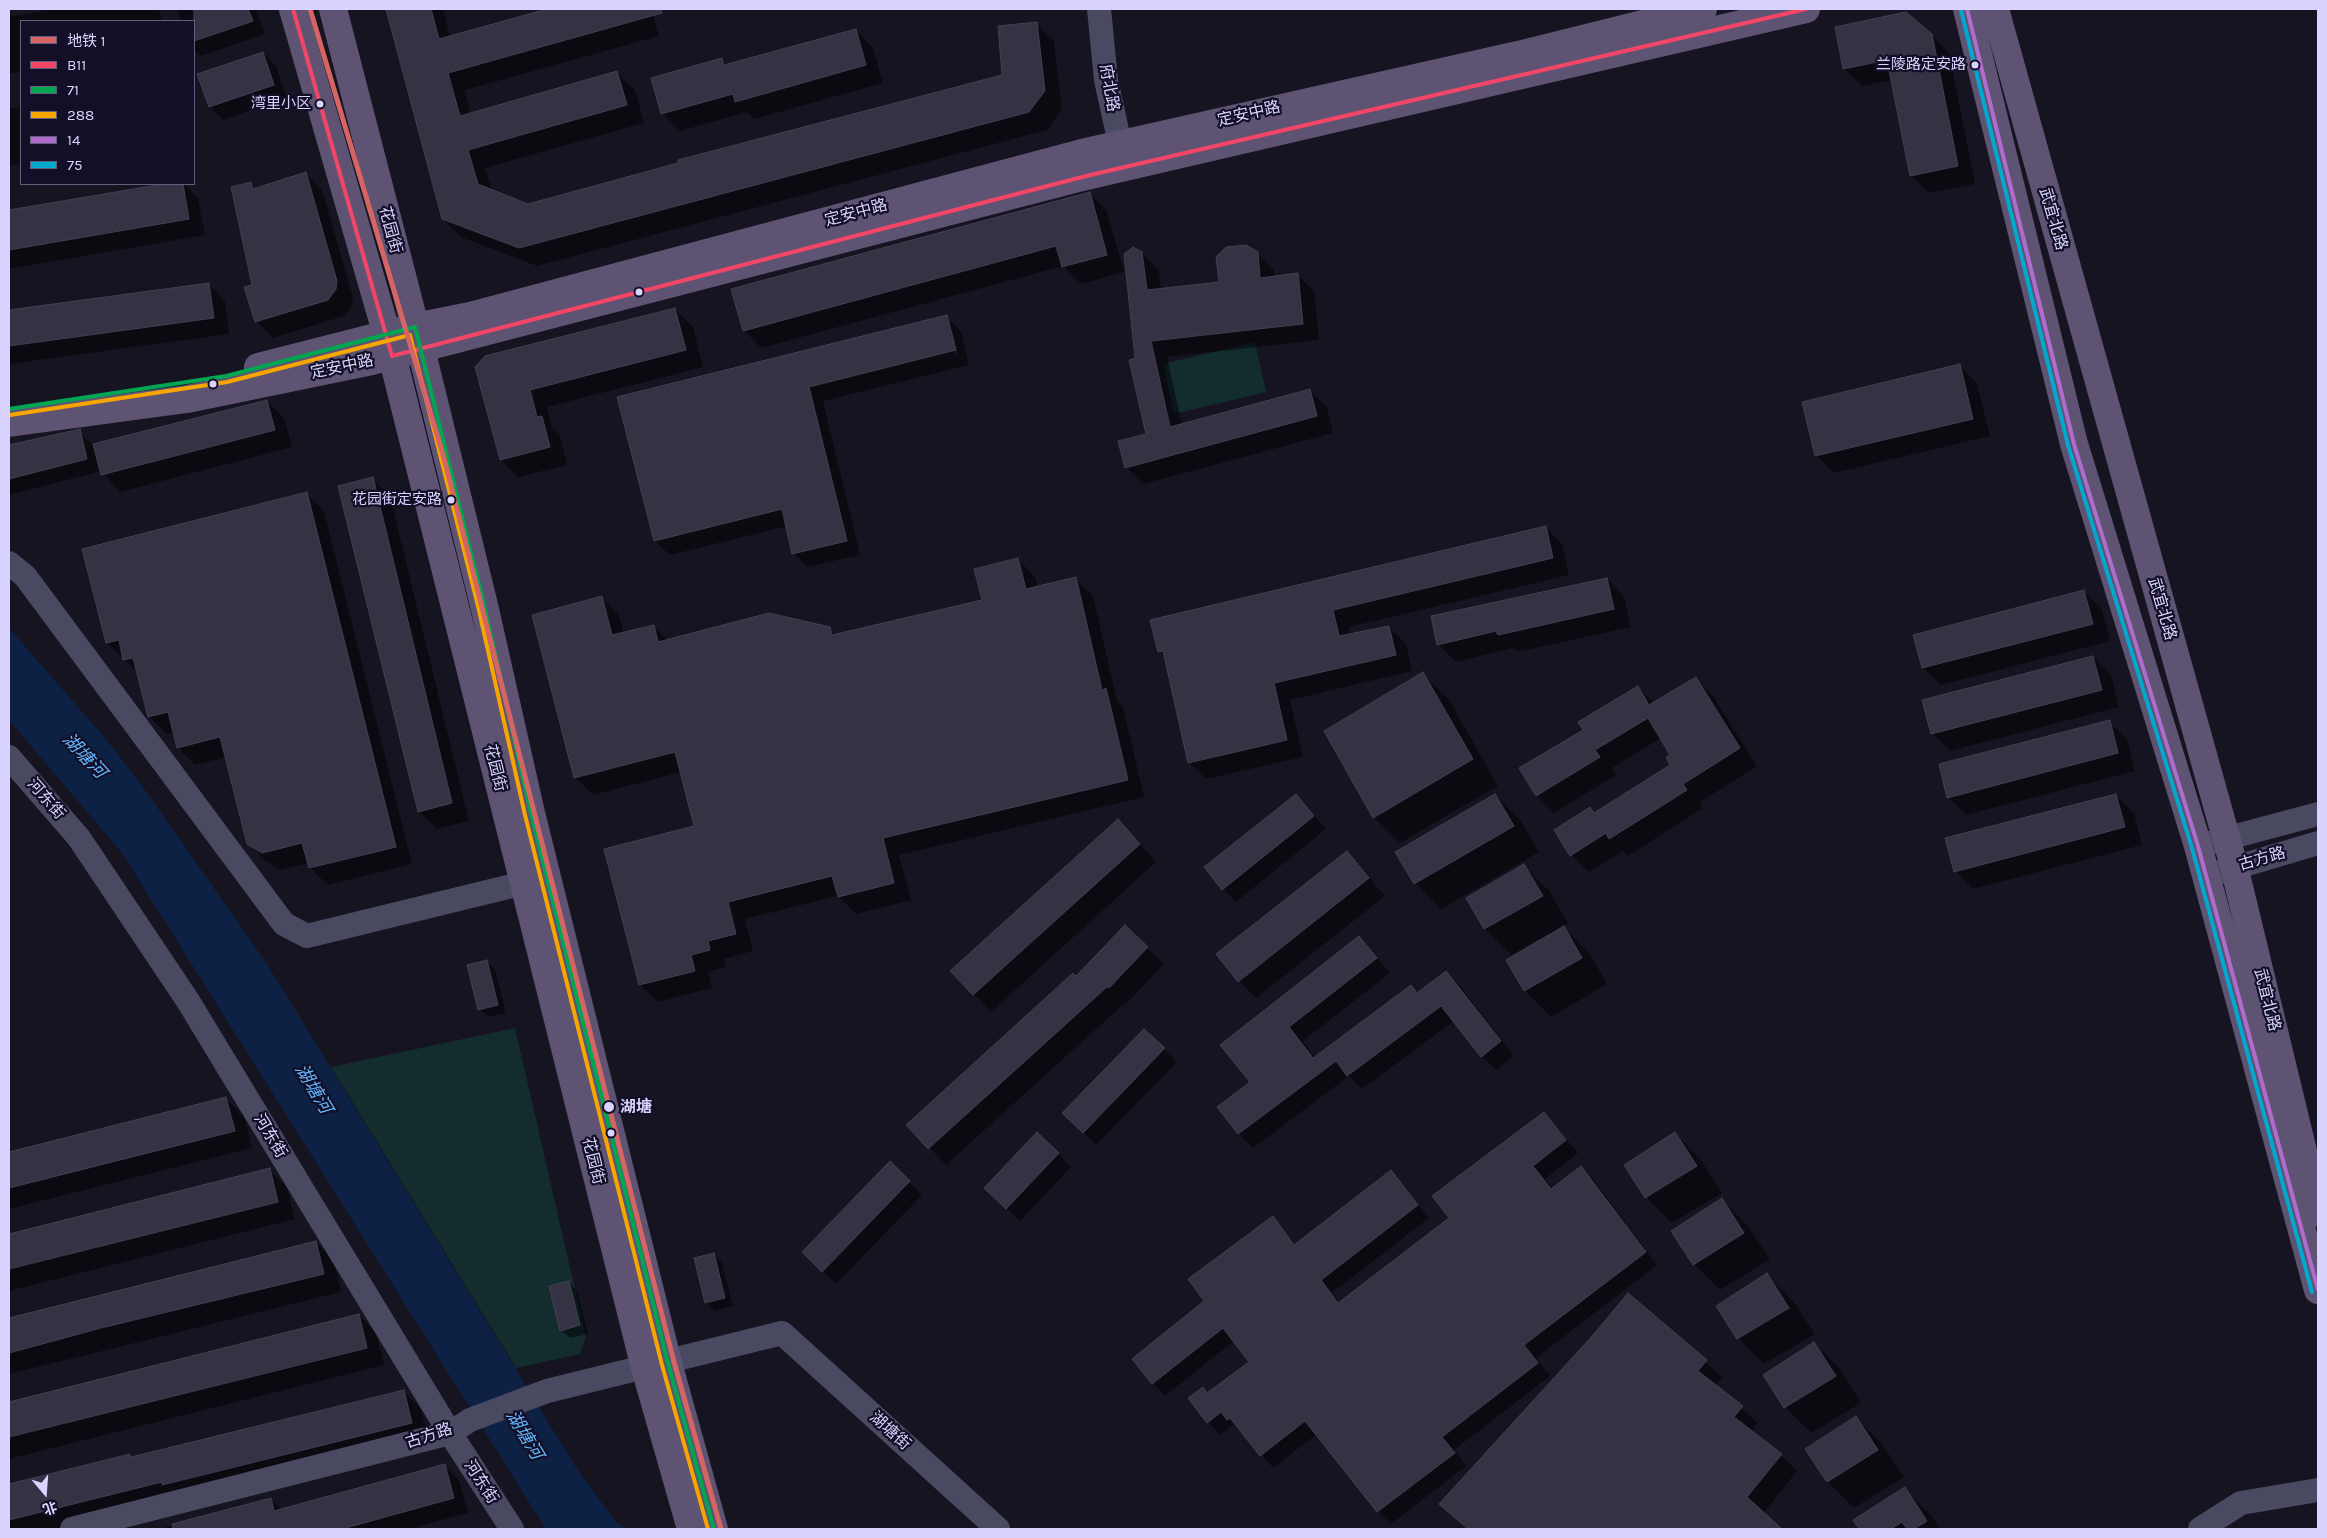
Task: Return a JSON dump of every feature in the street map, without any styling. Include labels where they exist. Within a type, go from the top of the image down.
[{"type":"main road","name":"花园街","points":[[293,9],[390,346],[524,883],[657,1366],[714,1529]]},
{"type":"main road","name":"花园街","points":[[333,9],[418,338],[484,605],[657,1366],[691,1529]]},
{"type":"main road","name":"定安中路","points":[[1123,156],[1169,132],[1518,55],[1703,9]]},
{"type":"main road","name":"定安中路","points":[[9,423],[187,399],[418,338],[470,316],[1082,153],[1123,156],[1806,9]]},
{"type":"main road","name":"武宜北路","points":[[1968,9],[2074,444],[2198,846],[2318,1290]]},
{"type":"main road","name":"武宜北路","points":[[1995,9],[2234,866],[2318,1213]]},
{"type":"main road","name":"定安中路","points":[[9,409],[226,376],[390,346]]},
{"type":"street","name":"府北路","points":[[1099,9],[1106,80],[1123,156]]},
{"type":"street","points":[[9,563],[25,576],[284,924],[307,936],[524,883]]},
{"type":"street","name":"河东街","points":[[9,757],[79,838],[188,1001],[450,1433],[512,1529]]},
{"type":"street","points":[[2198,846],[2318,814]]},
{"type":"street","name":"古方路","points":[[2206,876],[2234,866],[2318,843]]},
{"type":"street","name":"古方路","points":[[72,1529],[450,1433],[470,1420],[547,1391],[657,1366],[782,1333]]},
{"type":"street","name":"湖塘街","points":[[782,1333],[998,1529]]},
{"type":"street","points":[[2200,1529],[2241,1503],[2318,1490]]},
{"type":"green space","points":[[1255,342],[1266,392],[1174,414],[1163,364]]},
{"type":"green space","points":[[515,1028],[586,1337],[580,1354],[516,1368],[331,1067]]},
{"type":"water","name":"湖塘河","points":[[9,628],[106,739],[148,794],[267,964],[577,1469],[616,1522],[626,1529],[546,1529],[122,853],[9,720]]},
{"type":"building","points":[[194,9],[248,9],[253,21],[195,41]]},
{"type":"building","points":[[386,9],[431,9],[439,39],[547,9],[661,9],[662,13],[448,73],[460,116],[617,71],[627,105],[468,150],[478,184],[528,204],[678,163],[678,160],[1002,75],[998,26],[1037,22],[1045,91],[1029,112],[519,248],[442,219]]},
{"type":"building","points":[[1906,12],[1932,34],[1958,166],[1910,176],[1887,60],[1843,69],[1835,27]]},
{"type":"building","points":[[856,29],[866,65],[735,102],[733,94],[661,114],[651,78],[722,58],[724,65]]},
{"type":"building","points":[[263,52],[274,85],[209,107],[197,74]]},
{"type":"building","points":[[306,172],[337,281],[336,289],[328,300],[255,322],[244,287],[252,285],[231,187],[251,182],[253,189]]},
{"type":"building","points":[[157,185],[183,185],[189,219],[9,250],[9,210]]},
{"type":"building","points":[[1090,192],[1107,255],[1062,267],[1056,246],[743,331],[731,289]]},
{"type":"building","points":[[1246,245],[1258,252],[1260,278],[1298,273],[1303,324],[1151,341],[1170,427],[1310,389],[1317,416],[1125,468],[1118,441],[1146,434],[1129,360],[1135,358],[1124,254],[1133,247],[1142,252],[1147,290],[1219,282],[1216,257],[1226,247]]},
{"type":"building","points":[[209,283],[214,318],[9,346],[9,310]]},
{"type":"building","points":[[675,308],[686,350],[530,390],[537,417],[542,416],[550,447],[500,460],[475,367],[485,356]]},
{"type":"building","points":[[947,315],[956,350],[809,387],[847,541],[792,554],[782,509],[654,541],[617,397]]},
{"type":"building","points":[[1960,364],[1973,419],[1815,456],[1802,402]]},
{"type":"building","points":[[267,400],[275,430],[101,475],[93,444]]},
{"type":"building","points":[[80,429],[87,459],[9,479],[9,445]]},
{"type":"building","points":[[373,477],[452,803],[418,812],[338,486]]},
{"type":"building","points":[[307,492],[396,847],[309,868],[302,843],[262,853],[247,844],[220,737],[177,748],[168,712],[148,717],[133,658],[123,660],[119,640],[106,643],[82,549]]},
{"type":"building","points":[[1546,526],[1553,558],[1333,610],[1339,636],[1389,626],[1396,655],[1274,683],[1287,740],[1188,763],[1163,651],[1158,652],[1150,620]]},
{"type":"building","points":[[1018,558],[1026,589],[1076,577],[1102,690],[1106,688],[1128,780],[883,838],[894,883],[838,897],[832,876],[728,902],[736,934],[708,941],[710,950],[691,955],[695,971],[639,985],[604,849],[694,826],[675,752],[574,778],[532,615],[602,596],[612,635],[654,625],[658,642],[769,613],[830,627],[832,635],[982,600],[974,569]]},
{"type":"building","points":[[1607,578],[1614,609],[1498,635],[1496,631],[1437,645],[1431,616]]},
{"type":"building","points":[[2084,590],[2093,624],[1922,668],[1913,635]]},
{"type":"building","points":[[2093,656],[2102,690],[1931,734],[1922,700]]},
{"type":"building","points":[[1423,672],[1473,759],[1373,818],[1324,731]]},
{"type":"building","points":[[1696,677],[1740,748],[1683,784],[1687,790],[1609,839],[1606,833],[1570,856],[1554,830],[1590,807],[1594,813],[1670,765],[1666,757],[1670,755],[1648,718],[1595,750],[1600,757],[1536,796],[1519,768],[1583,730],[1578,722],[1638,686],[1649,705]]},
{"type":"building","points":[[2110,720],[2118,753],[1947,798],[1939,764]]},
{"type":"building","points":[[1296,794],[1314,816],[1222,890],[1204,867]]},
{"type":"building","points":[[1495,794],[1514,826],[1414,884],[1395,852]]},
{"type":"building","points":[[2116,794],[2125,827],[1954,872],[1945,838]]},
{"type":"building","points":[[1118,819],[1140,844],[973,995],[950,971]]},
{"type":"building","points":[[1347,851],[1369,878],[1238,982],[1216,954]]},
{"type":"building","points":[[1524,864],[1543,896],[1484,929],[1466,898]]},
{"type":"building","points":[[1125,925],[1148,947],[1109,988],[1108,986],[928,1149],[906,1125],[1073,973],[1076,976]]},
{"type":"building","points":[[1564,926],[1582,958],[1524,991],[1506,960]]},
{"type":"building","points":[[1359,936],[1377,958],[1289,1027],[1313,1058],[1411,985],[1417,993],[1446,971],[1501,1041],[1481,1057],[1441,1006],[1347,1076],[1336,1061],[1238,1134],[1217,1107],[1250,1082],[1220,1045]]},
{"type":"building","points":[[487,960],[498,1005],[478,1010],[467,965]]},
{"type":"building","points":[[1144,1029],[1165,1048],[1083,1133],[1062,1113]]},
{"type":"building","points":[[226,1097],[235,1131],[9,1188],[9,1152]]},
{"type":"building","points":[[1544,1112],[1566,1140],[1533,1166],[1551,1189],[1581,1166],[1646,1252],[1524,1345],[1538,1363],[1442,1437],[1455,1453],[1377,1512],[1305,1421],[1260,1456],[1230,1418],[1227,1420],[1221,1412],[1207,1423],[1188,1398],[1203,1387],[1207,1393],[1249,1362],[1223,1328],[1152,1384],[1132,1359],[1204,1301],[1188,1279],[1273,1216],[1294,1245],[1391,1170],[1418,1205],[1321,1280],[1338,1303],[1449,1218],[1432,1196]]},
{"type":"building","points":[[1037,1132],[1059,1153],[1006,1209],[984,1188]]},
{"type":"building","points":[[1675,1132],[1697,1166],[1645,1198],[1624,1165]]},
{"type":"building","points":[[890,1161],[910,1181],[822,1272],[802,1252]]},
{"type":"building","points":[[270,1168],[278,1202],[9,1269],[9,1234]]},
{"type":"building","points":[[1722,1198],[1744,1233],[1693,1265],[1671,1231]]},
{"type":"building","points":[[316,1241],[324,1274],[101,1328],[9,1353],[9,1318]]},
{"type":"building","points":[[714,1253],[725,1298],[705,1303],[694,1258]]},
{"type":"building","points":[[1767,1273],[1789,1308],[1737,1339],[1716,1306]]},
{"type":"building","points":[[569,1281],[580,1325],[560,1331],[549,1286]]},
{"type":"building","points":[[1628,1293],[1707,1360],[1698,1371],[1743,1406],[1734,1417],[1782,1454],[1747,1497],[1782,1529],[1468,1529],[1439,1504],[1594,1334]]},
{"type":"building","points":[[359,1314],[367,1348],[9,1437],[9,1402]]},
{"type":"building","points":[[1814,1342],[1836,1376],[1784,1408],[1763,1375]]},
{"type":"building","points":[[404,1390],[412,1423],[162,1485],[162,1482],[9,1520],[9,1484],[130,1454],[131,1457]]},
{"type":"building","points":[[1856,1416],[1878,1450],[1827,1482],[1805,1449]]},
{"type":"building","points":[[445,1464],[454,1498],[342,1529],[173,1529],[172,1524],[271,1498],[274,1511]]},
{"type":"building","points":[[1905,1487],[1927,1521],[1914,1529],[1907,1529],[1902,1522],[1891,1529],[1859,1529],[1853,1520]]},
{"type":"metro line","name":"1","points":[[310,9],[444,458],[674,1362],[721,1529]]},
{"type":"transit line","name":"B11","points":[[293,9],[392,356],[1086,176],[1806,9]]},
{"type":"transit line","name":"14","points":[[1967,9],[2074,444],[2198,846],[2318,1290]]},
{"type":"transit line","name":"75","points":[[1961,10],[2068,445],[2192,848],[2312,1292]]},
{"type":"transit line","name":"71","points":[[9,409],[226,376],[415,327],[484,605],[531,813],[668,1363],[714,1529]]},
{"type":"transit line","name":"288","points":[[10,415],[227,382],[410,335],[478,606],[525,815],[662,1365],[708,1529]]},
{"type":"place","name":"兰陵路定安路","points":[[1975,65]]},
{"type":"place","name":"湾里小区","points":[[320,104]]},
{"type":"place","name":"花园街定安路","points":[[451,500]]},
{"type":"place","name":"湖塘","points":[[609,1107]]}]
